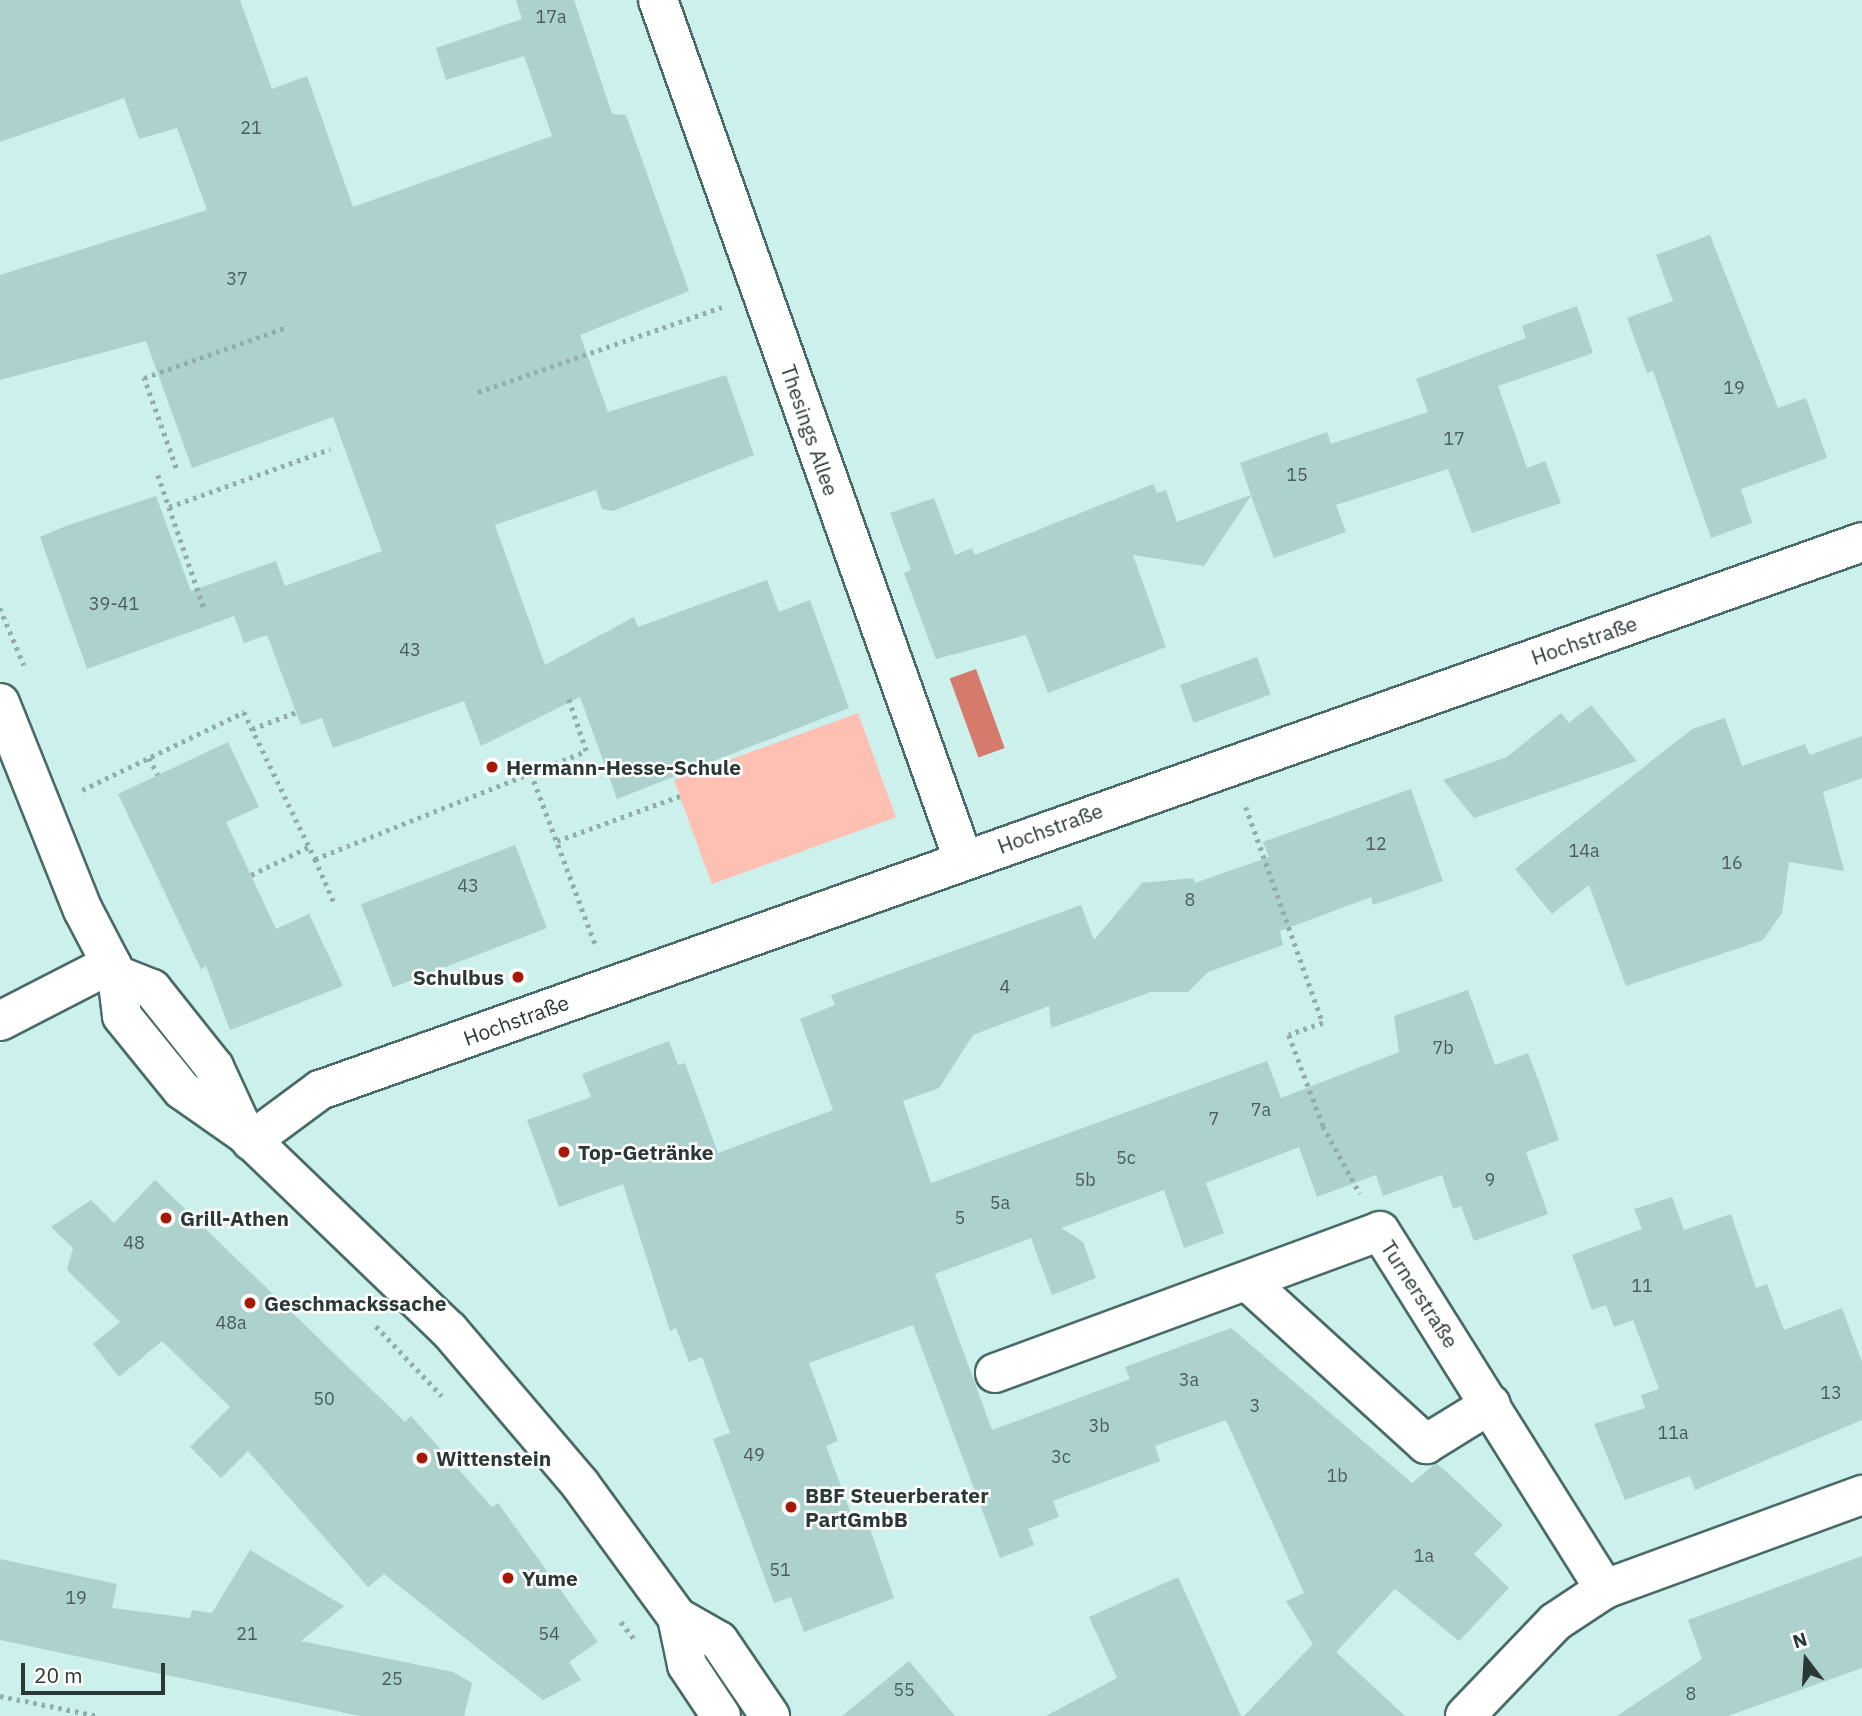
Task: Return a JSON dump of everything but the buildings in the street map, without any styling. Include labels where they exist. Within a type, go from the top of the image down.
[{"type":"street","name":"Thesings Allee","points":[[658,0],[963,859]]},
{"type":"street","name":"Hochstraße","points":[[248,1137],[320,1090],[963,859],[1862,542]]},
{"type":"street","points":[[0,703],[114,969],[152,989],[214,1067],[248,1137],[449,1331],[580,1484],[677,1617],[719,1641],[770,1716]]},
{"type":"street","points":[[0,1021],[114,969]]},
{"type":"street","name":"Turnerstraße","points":[[995,1373],[1248,1282],[1380,1231],[1605,1588]]},
{"type":"street","points":[[1248,1282],[1426,1444],[1491,1405]]},
{"type":"street","points":[[1465,1716],[1555,1622],[1605,1588],[1862,1495]]},
{"type":"street","points":[[677,1617],[687,1665],[721,1716]]},
{"type":"path","points":[[478,392],[762,293]]},
{"type":"path","points":[[176,468],[144,377],[287,327]]},
{"type":"path","points":[[169,507],[331,449]]},
{"type":"path","points":[[158,475],[204,608]]},
{"type":"path","points":[[0,609],[26,671]]},
{"type":"path","points":[[315,859],[586,751],[567,695]]},
{"type":"path","points":[[77,793],[244,712],[334,902]]},
{"type":"path","points":[[252,729],[296,712]]},
{"type":"path","points":[[149,758],[158,775]]},
{"type":"path","points":[[1231,764],[1323,1023],[1289,1035],[1324,1126],[1380,1231]]},
{"type":"path","points":[[531,773],[611,986]]},
{"type":"path","points":[[72,781],[81,804]]},
{"type":"path","points":[[556,841],[680,796]]},
{"type":"path","points":[[251,875],[309,847]]},
{"type":"path","points":[[369,1319],[452,1406]]},
{"type":"path","points":[[618,1617],[642,1650]]},
{"type":"path","points":[[0,1696],[98,1716]]},
{"type":"shaded area","points":[[976,669],[1005,748],[978,758],[950,679]]},
{"type":"shaded area","points":[[858,713],[896,817],[712,884],[674,780]]},
{"type":"place","name":"Hermann-Hesse-Schule","points":[[492,767]]},
{"type":"place","name":"Schulbus","points":[[518,977]]},
{"type":"place","name":"Top-Getränke","points":[[564,1152]]},
{"type":"place","name":"Grill-Athen","points":[[166,1218]]},
{"type":"place","name":"Geschmackssache","points":[[250,1303]]},
{"type":"place","name":"Wittenstein","points":[[422,1458]]},
{"type":"place","name":"BBF Steuerberater PartGmbB","points":[[791,1507]]},
{"type":"place","name":"Yume","points":[[508,1578]]}]
